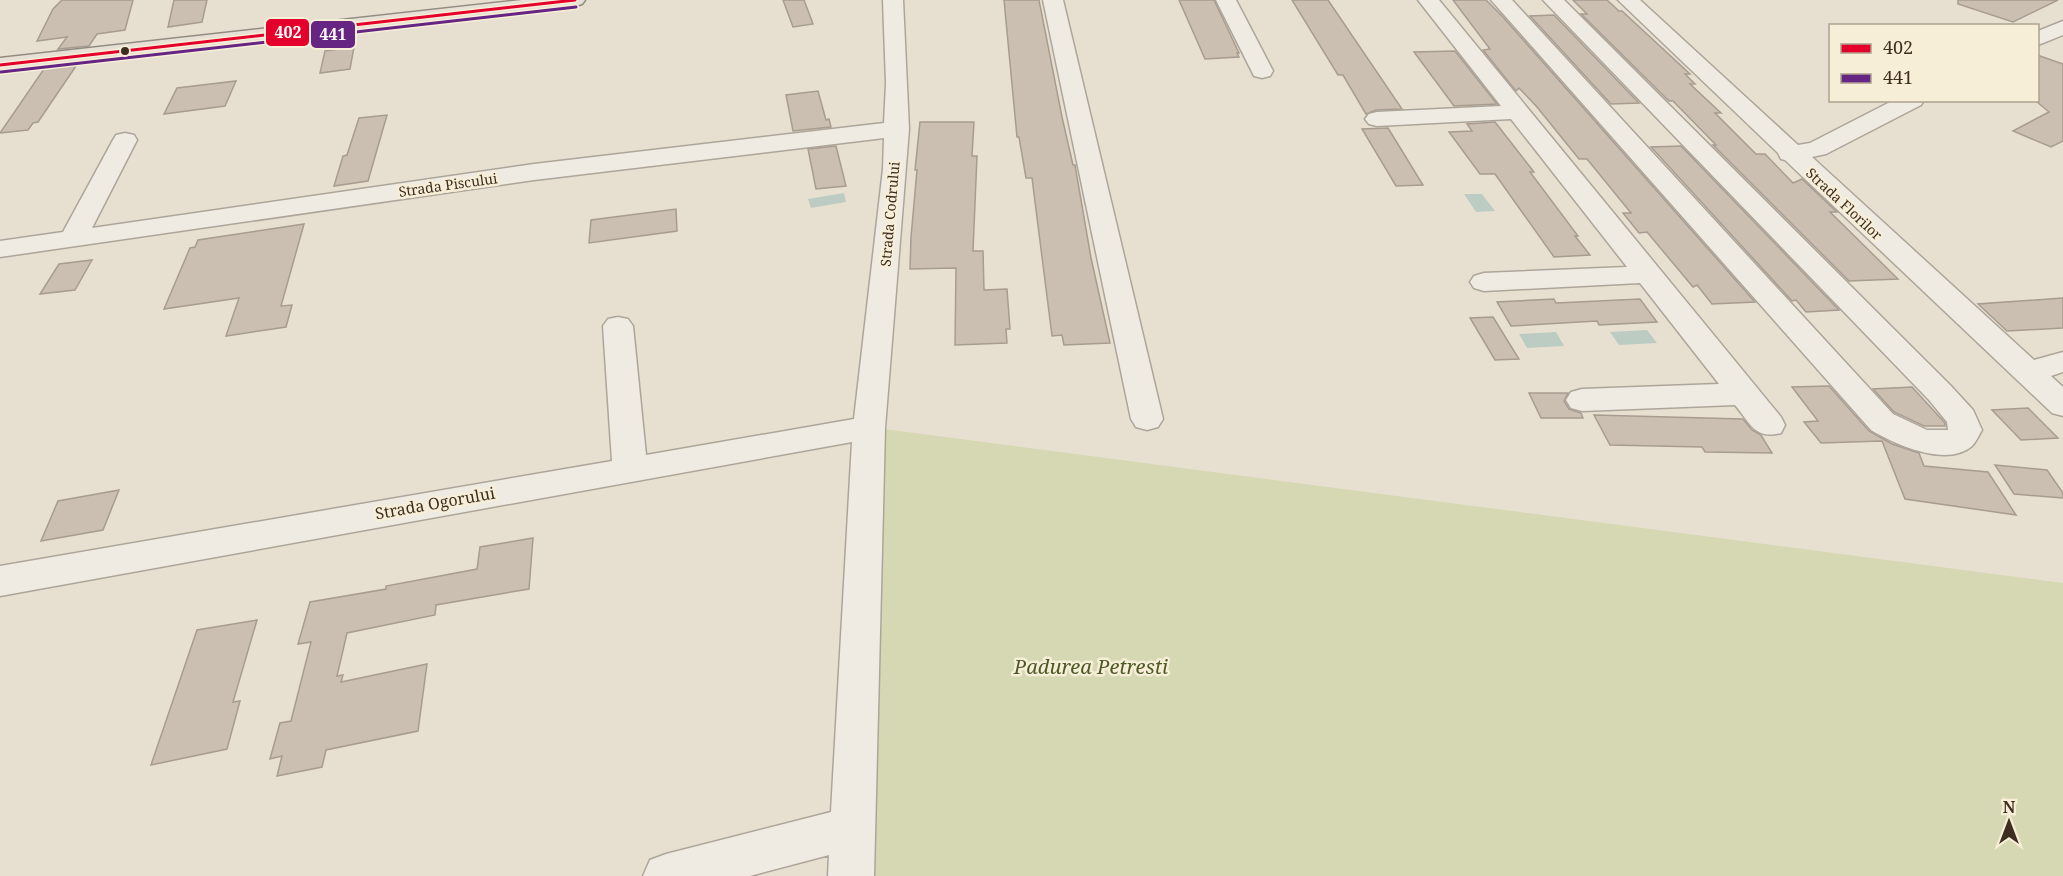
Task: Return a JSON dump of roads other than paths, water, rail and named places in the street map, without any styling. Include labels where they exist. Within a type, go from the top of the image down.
[{"type":"main road","points":[[0,65],[575,0]]},
{"type":"street","name":"Strada Codrului","points":[[851,876],[870,428],[897,129],[893,0]]},
{"type":"street","points":[[1053,0],[1147,418]]},
{"type":"street","points":[[1226,0],[1262,71]]},
{"type":"street","points":[[1428,0],[1769,425]]},
{"type":"street","points":[[1501,0],[1882,423],[1911,438],[1931,442],[1952,442],[1963,435],[1966,430],[1962,418],[1940,393],[1553,0]]},
{"type":"street","name":"Strada Florilor","points":[[1628,0],[1790,154],[2063,405]]},
{"type":"street","points":[[2039,38],[2063,27]]},
{"type":"street","points":[[1790,154],[1817,149],[1909,102]]},
{"type":"street","points":[[1377,119],[1518,112]]},
{"type":"street","name":"Strada Piscului","points":[[0,249],[534,172],[897,129]]},
{"type":"street","points":[[1626,139],[1690,137]]},
{"type":"street","points":[[73,239],[125,140]]},
{"type":"street","points":[[1484,282],[1648,274]]},
{"type":"street","points":[[618,326],[630,469]]},
{"type":"street","points":[[2026,372],[2063,362]]},
{"type":"street","points":[[1582,400],[1744,394]]},
{"type":"street","name":"Strada Ogorului","points":[[0,581],[870,428]]},
{"type":"street","points":[[666,876],[853,828]]},
{"type":"park label","name":"Padurea Petresti","points":[[1091,667]]}]
